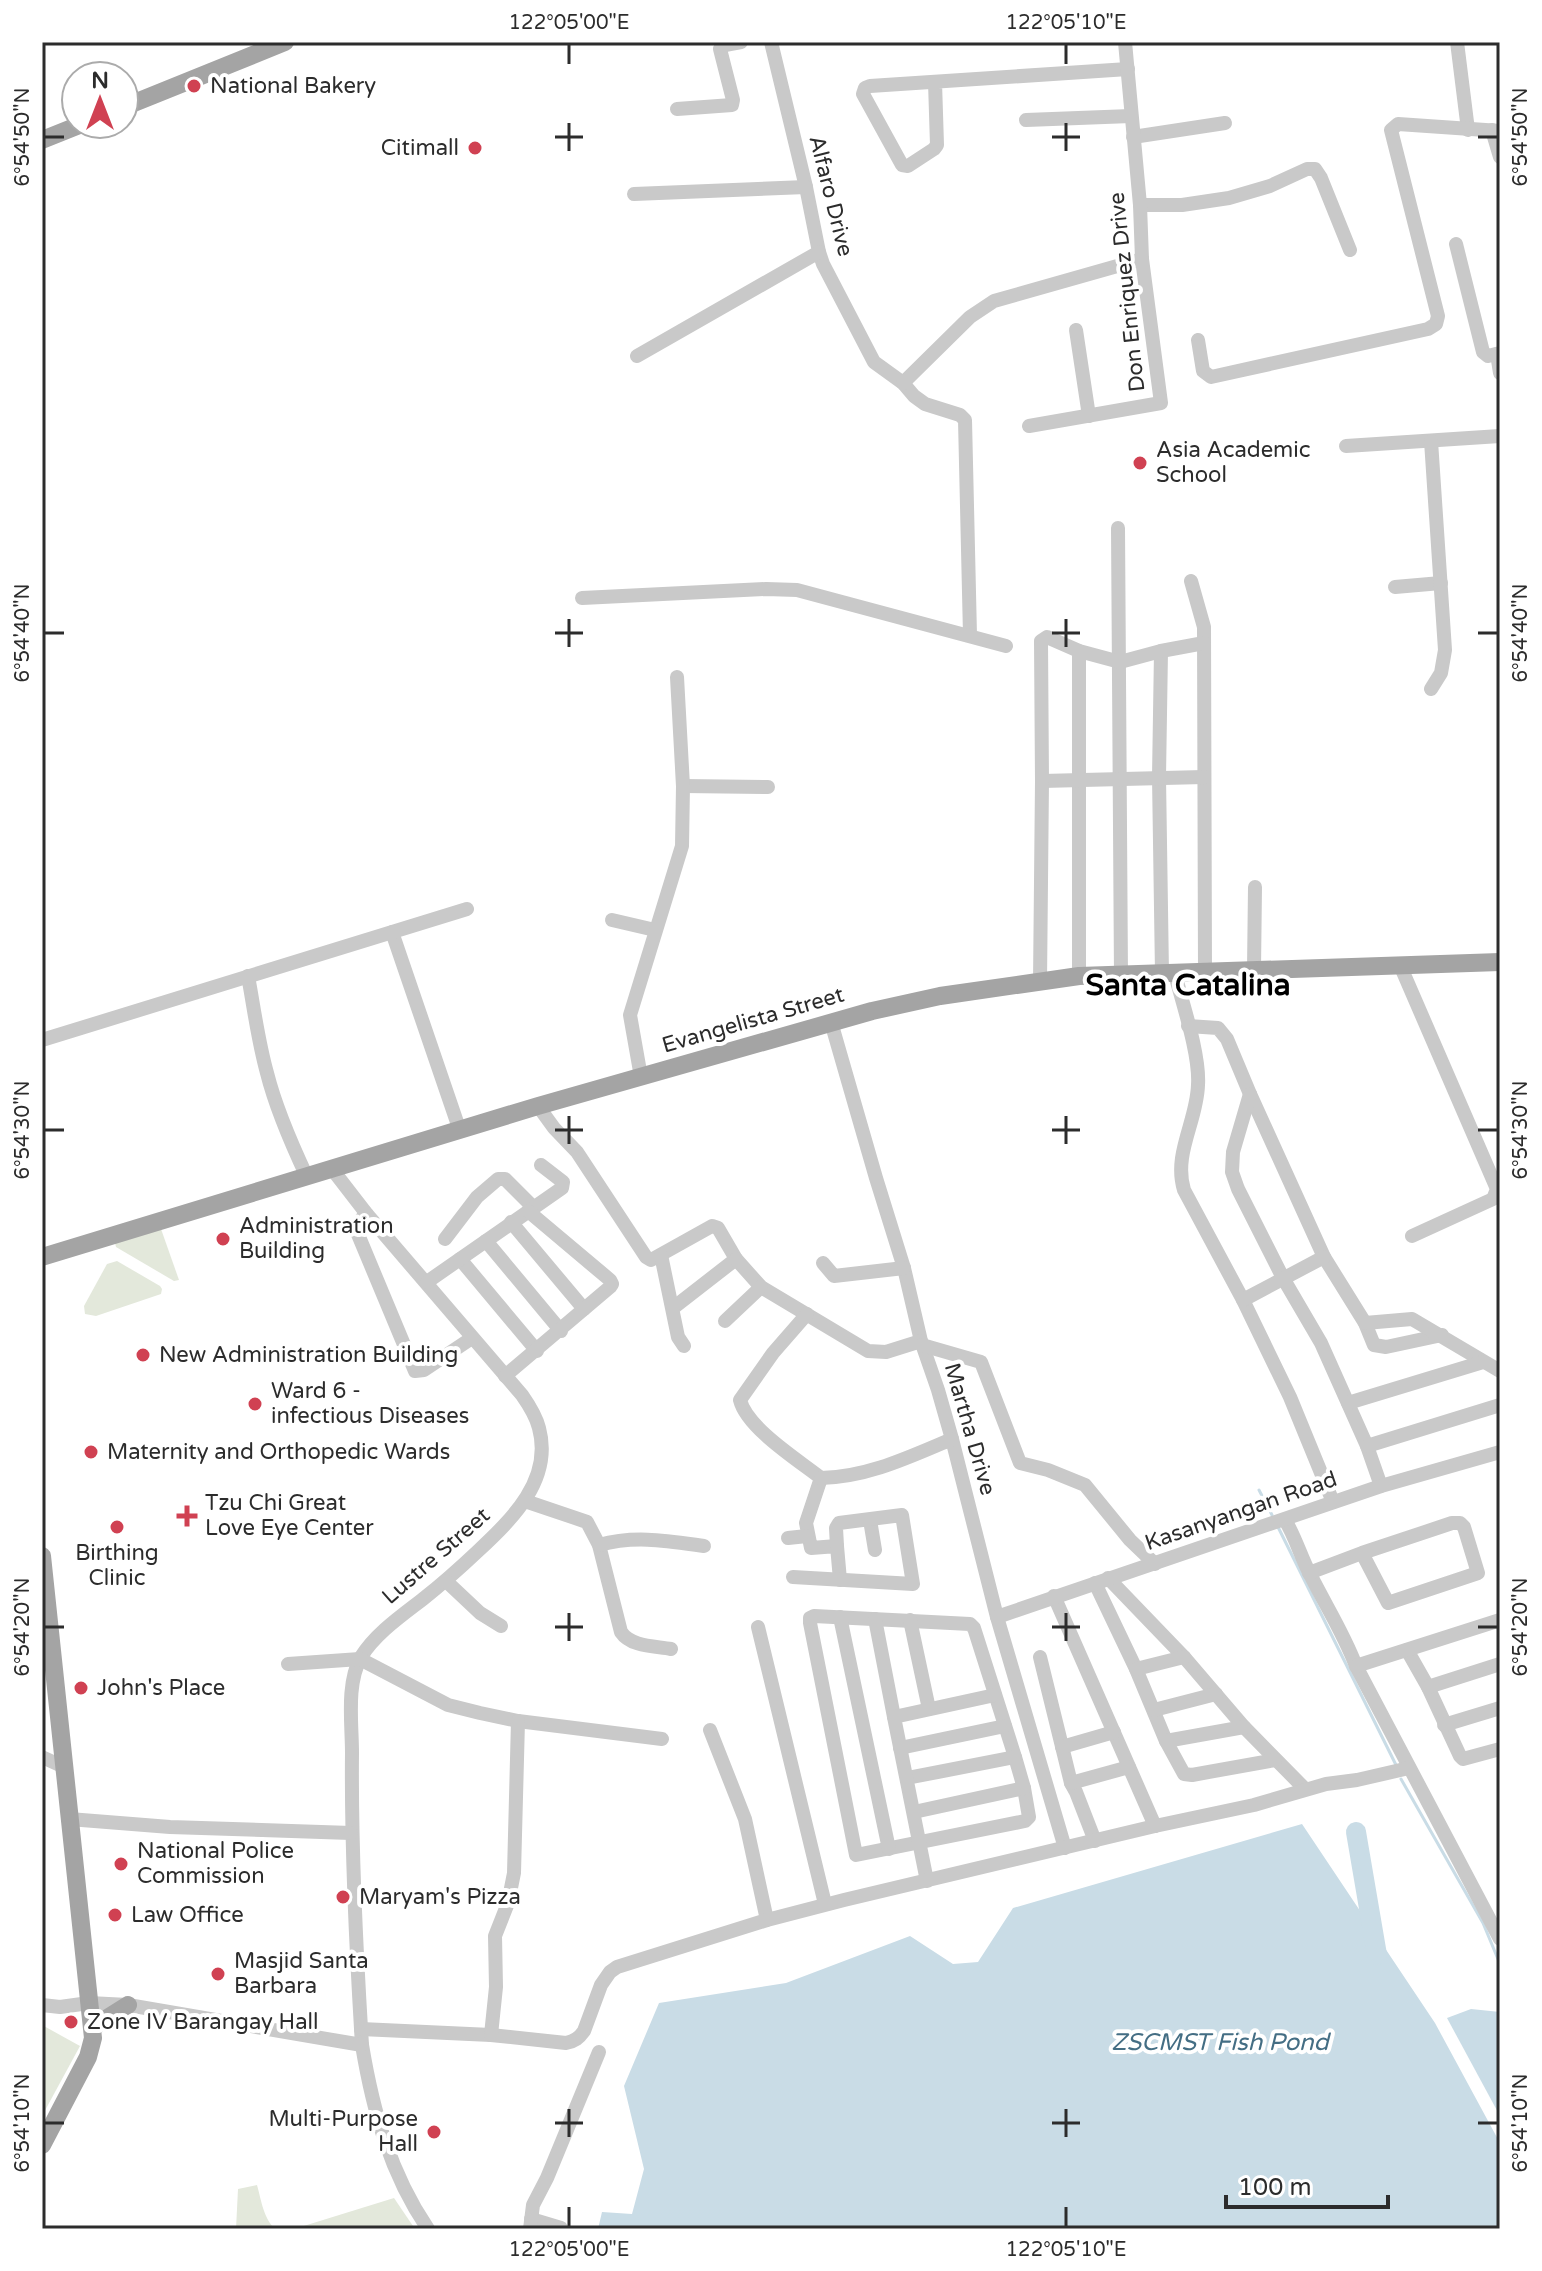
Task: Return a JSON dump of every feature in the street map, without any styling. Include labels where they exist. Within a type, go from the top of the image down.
[{"type":"main road","points":[[140,101],[285,42]]},
{"type":"main road","name":"Evangelista Street","points":[[42,1257],[538,1106],[831,1022],[940,996],[1079,976],[1500,962]]},
{"type":"main road","points":[[42,1556],[46,1623],[93,2027],[88,2057],[42,2145]]},
{"type":"main road","points":[[93,2027],[128,2005]]},
{"type":"street","points":[[677,109],[732,105],[720,49],[741,42]]},
{"type":"street","name":"Alfaro Drive","points":[[771,42],[819,252],[874,362],[925,404],[960,415],[965,420],[970,635]]},
{"type":"street","name":"Don Enriquez Drive","points":[[1029,426],[1161,403],[1142,259],[1125,42]]},
{"type":"street","points":[[1457,42],[1468,130]]},
{"type":"street","points":[[935,82],[937,145],[908,166],[902,165],[880,128],[863,90],[870,86],[1128,69]]},
{"type":"street","points":[[1026,120],[1131,116]]},
{"type":"street","points":[[1133,137],[1225,123]]},
{"type":"street","points":[[1198,340],[1203,371],[1211,377],[1428,329],[1436,324],[1438,316],[1391,130],[1398,124],[1496,130],[1500,157]]},
{"type":"street","points":[[1140,205],[1182,205],[1229,198],[1270,186],[1307,169],[1315,169],[1350,250]]},
{"type":"street","points":[[634,194],[806,187]]},
{"type":"street","points":[[1456,244],[1483,352],[1488,356],[1498,353],[1500,373]]},
{"type":"street","points":[[637,356],[819,252]]},
{"type":"street","points":[[903,383],[970,317],[994,301],[1142,259]]},
{"type":"street","points":[[1076,330],[1089,416]]},
{"type":"street","points":[[1346,446],[1500,436]]},
{"type":"street","points":[[1431,441],[1445,650],[1441,673],[1431,689]]},
{"type":"street","points":[[1118,528],[1121,976]]},
{"type":"street","points":[[1191,581],[1204,627],[1205,973]]},
{"type":"street","points":[[1395,587],[1441,583]]},
{"type":"street","points":[[582,598],[797,590],[1006,646]]},
{"type":"street","points":[[1040,982],[1041,641],[1047,637],[1079,651],[1120,662],[1204,643]]},
{"type":"street","points":[[1079,651],[1079,976]]},
{"type":"street","points":[[1161,651],[1159,777],[1169,974],[1188,1026],[1199,1083],[1180,1162],[1180,1177],[1290,1397],[1333,1502]]},
{"type":"street","points":[[641,1077],[630,1015],[682,846],[683,786],[677,677]]},
{"type":"street","points":[[1042,781],[1204,777]]},
{"type":"street","points":[[683,786],[768,787]]},
{"type":"street","points":[[1254,969],[1255,887]]},
{"type":"street","points":[[42,1040],[467,909]]},
{"type":"street","points":[[612,920],[655,930]]},
{"type":"street","points":[[392,932],[460,1131]]},
{"type":"street","points":[[1400,965],[1497,1189],[1493,1199],[1412,1236]]},
{"type":"street","points":[[248,976],[273,1095],[307,1177]]},
{"type":"street","name":"Martha Drive","points":[[831,1022],[904,1268],[997,1617],[1065,1848]]},
{"type":"street","points":[[1188,1026],[1218,1028],[1227,1039],[1324,1257],[1365,1323],[1374,1345],[1378,1347],[1442,1335]]},
{"type":"street","points":[[1250,1094],[1233,1152],[1232,1172],[1283,1278],[1321,1343],[1367,1446],[1381,1486]]},
{"type":"street","points":[[538,1106],[577,1152],[646,1257],[651,1260],[712,1226],[718,1228],[736,1259],[761,1287],[868,1351],[886,1352],[922,1343],[981,1362],[1020,1463],[1085,1485],[1130,1540],[1155,1564]]},
{"type":"street","points":[[427,1282],[562,1188],[563,1182],[541,1165]]},
{"type":"street","name":"Lustre Street","points":[[332,1169],[522,1395],[539,1427],[541,1450],[539,1471],[525,1501],[510,1520],[446,1581],[398,1618],[360,1659]]},
{"type":"street","points":[[445,1239],[477,1197],[498,1179],[505,1179],[530,1209],[610,1280],[610,1287],[505,1376]]},
{"type":"street","points":[[366,1213],[357,1225],[357,1232],[415,1371],[424,1370],[472,1338]]},
{"type":"street","points":[[511,1222],[584,1309]]},
{"type":"street","points":[[486,1241],[561,1331]]},
{"type":"street","points":[[661,1255],[678,1337],[684,1346]]},
{"type":"street","points":[[1243,1300],[1324,1257]]},
{"type":"street","points":[[460,1259],[537,1351]]},
{"type":"street","points":[[673,1308],[736,1259]]},
{"type":"street","points":[[823,1263],[834,1276],[904,1268]]},
{"type":"street","points":[[725,1321],[761,1287]]},
{"type":"street","points":[[807,1314],[773,1353],[740,1400],[753,1424],[821,1478],[869,1472],[952,1439]]},
{"type":"street","points":[[1365,1323],[1412,1319],[1500,1371]]},
{"type":"street","points":[[1348,1403],[1483,1362]]},
{"type":"street","points":[[1367,1446],[1500,1405]]},
{"type":"street","name":"Kasanyangan Road","points":[[997,1617],[1381,1486],[1499,1456]]},
{"type":"street","points":[[821,1478],[806,1523],[807,1536],[811,1548],[837,1546]]},
{"type":"street","points":[[525,1501],[587,1522],[599,1545],[621,1632],[632,1642],[671,1649]]},
{"type":"street","points":[[793,1577],[840,1580],[913,1584],[902,1515],[839,1523],[836,1528],[840,1580]]},
{"type":"street","points":[[870,1520],[875,1550]]},
{"type":"street","points":[[1285,1520],[1356,1666],[1500,1939]]},
{"type":"street","points":[[1309,1573],[1362,1553],[1452,1523],[1460,1523],[1464,1527],[1478,1573],[1388,1603],[1362,1553]]},
{"type":"street","points":[[788,1538],[807,1536]]},
{"type":"street","points":[[599,1545],[621,1539],[647,1539],[704,1546]]},
{"type":"street","points":[[1102,1580],[1184,1657],[1244,1727],[1305,1789]]},
{"type":"street","points":[[1102,1580],[1166,1741],[1184,1774],[1275,1760]]},
{"type":"street","points":[[446,1581],[480,1613],[501,1626]]},
{"type":"street","points":[[1054,1596],[1155,1826]]},
{"type":"street","points":[[814,1616],[840,1617],[970,1624],[974,1628],[1024,1788],[1029,1812],[1025,1821],[856,1855],[810,1623],[810,1618],[814,1616]]},
{"type":"street","points":[[840,1617],[889,1849]]},
{"type":"street","points":[[875,1619],[927,1881]]},
{"type":"street","points":[[910,1620],[929,1709]]},
{"type":"street","points":[[1356,1666],[1498,1621],[1500,1638]]},
{"type":"street","points":[[758,1627],[825,1904]]},
{"type":"street","points":[[1407,1650],[1463,1759],[1500,1749]]},
{"type":"street","points":[[1040,1657],[1071,1783],[1095,1841]]},
{"type":"street","points":[[1136,1669],[1184,1657]]},
{"type":"street","points":[[360,1659],[352,1690],[351,1833],[361,2037],[367,2076],[385,2144],[407,2196],[428,2229]]},
{"type":"street","points":[[288,1664],[360,1659],[448,1705],[518,1721],[662,1739]]},
{"type":"street","points":[[1428,1687],[1500,1664]]},
{"type":"street","points":[[1154,1710],[1216,1694]]},
{"type":"street","points":[[894,1717],[995,1695]]},
{"type":"street","points":[[1444,1725],[1500,1708]]},
{"type":"street","points":[[491,2035],[496,1979],[495,1936],[508,1903],[514,1873],[518,1721]]},
{"type":"street","points":[[900,1748],[1005,1726]]},
{"type":"street","points":[[1166,1741],[1244,1727]]},
{"type":"street","points":[[710,1730],[745,1819],[767,1920]]},
{"type":"street","points":[[1062,1747],[1114,1732]]},
{"type":"street","points":[[42,1757],[64,1767]]},
{"type":"street","points":[[907,1778],[1015,1757]]},
{"type":"street","points":[[1071,1783],[1129,1767]]},
{"type":"street","points":[[42,2005],[128,2005],[361,2037],[491,2035],[573,2042],[584,2031],[605,1978],[617,1967],[825,1904],[1254,1805],[1305,1789],[1409,1768]]},
{"type":"street","points":[[914,1812],[1024,1788]]},
{"type":"street","points":[[69,1819],[170,1827],[351,1833]]},
{"type":"street","points":[[561,2228],[530,2224],[533,2205],[599,2052]]},
{"type":"shaded area","points":[[161,1229],[179,1280],[174,1281],[116,1247],[115,1243]]},
{"type":"shaded area","points":[[117,1261],[160,1286],[161,1294],[96,1316],[85,1314],[84,1306],[107,1264]]},
{"type":"shaded area","points":[[42,2025],[80,2046],[42,2116]]},
{"type":"shaded area","points":[[257,2185],[266,2215],[276,2229],[236,2229],[238,2189]]},
{"type":"shaded area","points":[[394,2198],[415,2229],[294,2229]]},
{"type":"water","name":"ZSCMST Fish Pond","points":[[1302,1824],[1435,2023],[1500,2143],[1500,2229],[598,2229],[602,2212],[632,2214],[644,2169],[624,2086],[659,2003],[786,1983],[910,1936],[953,1964],[978,1962],[1013,1908]]},
{"type":"water","points":[[1471,2009],[1500,2012],[1500,2116],[1447,2018]]},
{"type":"waterway","points":[[1259,1490],[1272,1515]]},
{"type":"waterway","points":[[1278,1527],[1396,1765]]},
{"type":"waterway","points":[[1401,1779],[1483,1923],[1500,1964]]},
{"type":"waterway","points":[[1356,1832],[1377,1955]]},
{"type":"place","name":"National Bakery","points":[[194,86]]},
{"type":"place","name":"Citimall","points":[[475,148]]},
{"type":"place","name":"Asia Academic School","points":[[1140,463]]},
{"type":"place","name":"Administration Building","points":[[223,1239]]},
{"type":"place","name":"New Administration Building","points":[[143,1355]]},
{"type":"place","name":"Ward 6 - infectious Diseases","points":[[255,1404]]},
{"type":"place","name":"Maternity and Orthopedic Wards","points":[[91,1452]]},
{"type":"place","name":"Tzu Chi Great Love Eye Center","points":[[187,1516]]},
{"type":"place","name":"Birthing Clinic","points":[[117,1527]]},
{"type":"place","name":"John's Place","points":[[81,1688]]},
{"type":"place","name":"National Police Commission","points":[[121,1864]]},
{"type":"place","name":"Maryam's Pizza","points":[[343,1897]]},
{"type":"place","name":"Law Office","points":[[115,1915]]},
{"type":"place","name":"Masjid Santa Barbara","points":[[218,1974]]},
{"type":"place","name":"Zone IV Barangay Hall","points":[[71,2022]]},
{"type":"place","name":"Multi-Purpose Hall","points":[[434,2132]]},
{"type":"district","name":"Santa Catalina","points":[[1188,985]]}]
